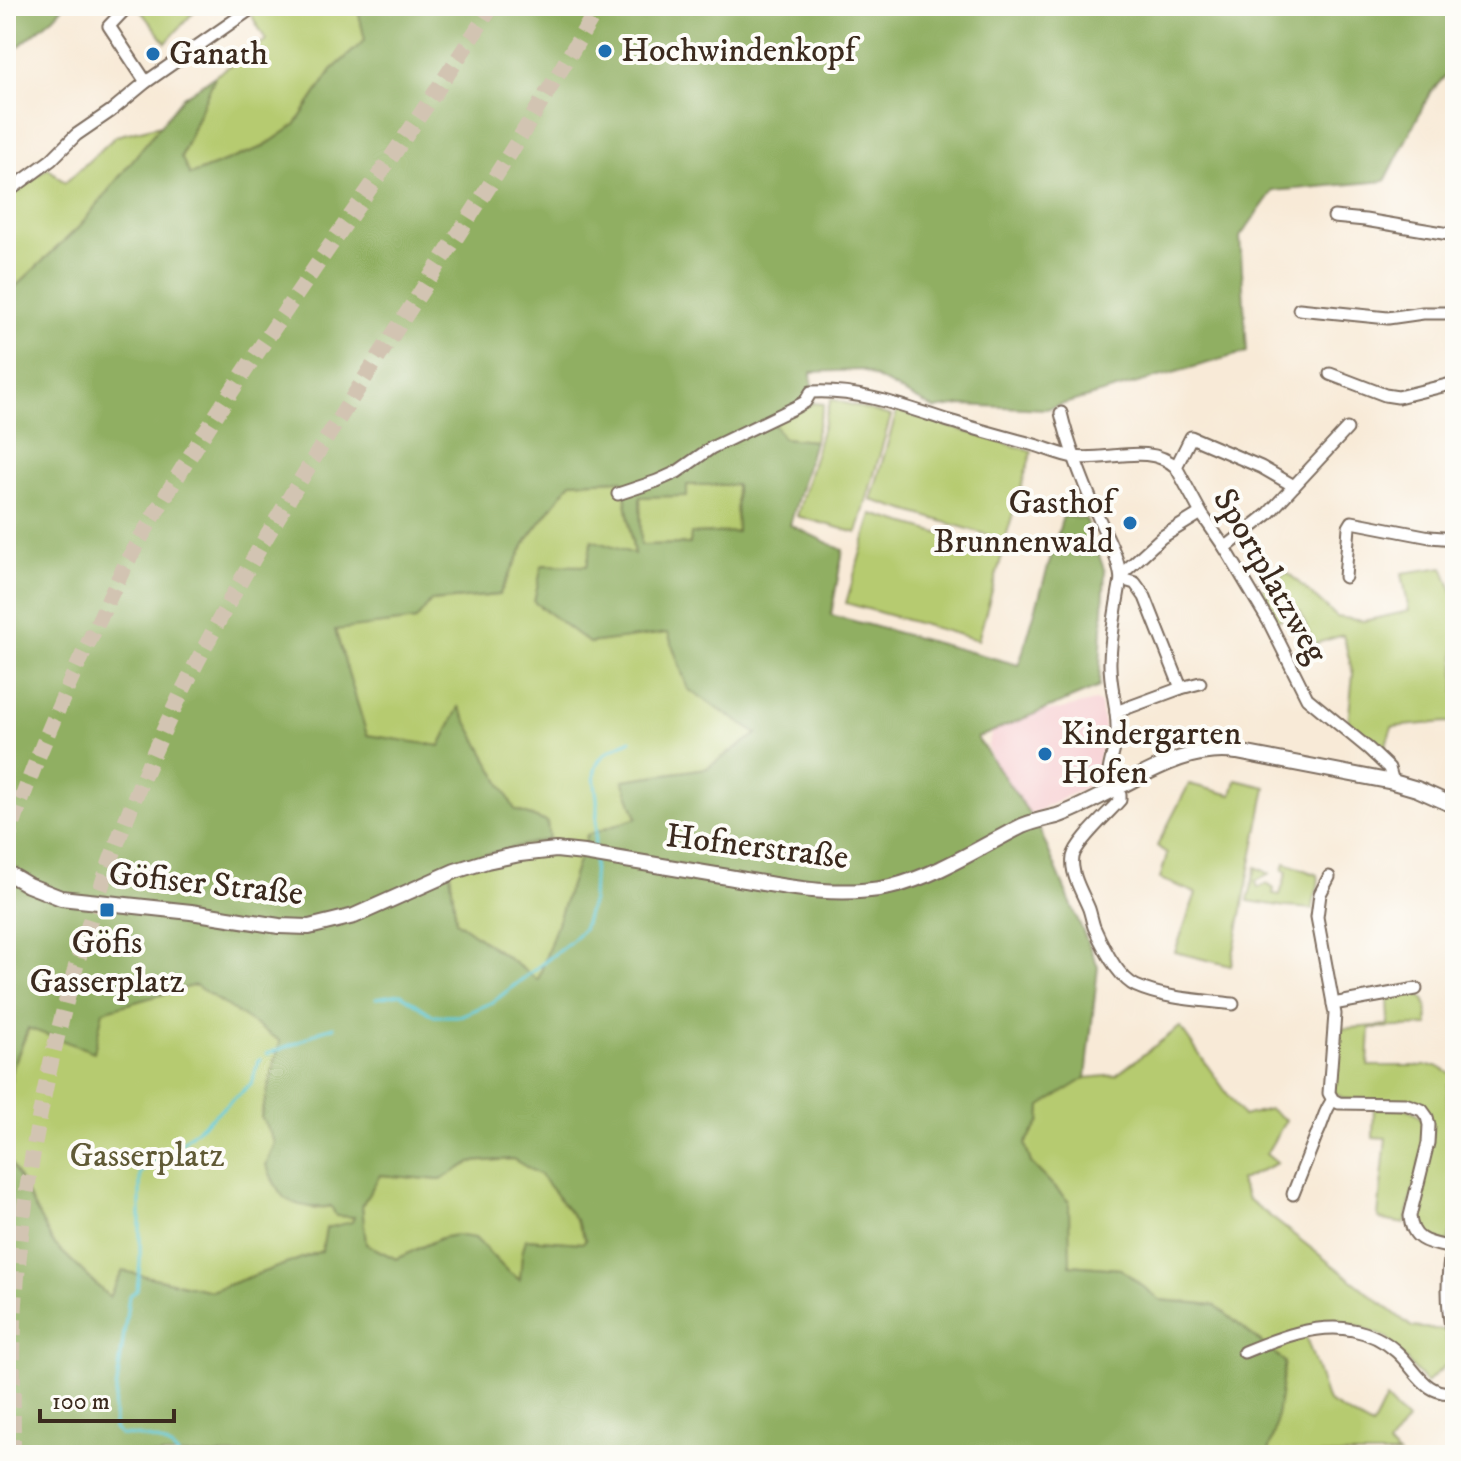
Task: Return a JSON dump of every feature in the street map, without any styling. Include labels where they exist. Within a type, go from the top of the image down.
[{"type":"main road","name":"Hofnerstraße","points":[[584,853],[786,888],[857,891],[890,887],[919,878],[1008,834],[1040,828],[1057,816],[1174,760],[1212,751],[1237,752],[1393,782],[1455,806]]},
{"type":"main road","name":"Göfiser Straße","points":[[6,872],[61,898],[191,912],[279,926],[309,927],[354,916],[455,871],[487,861],[556,850],[584,853]]},
{"type":"main road","points":[[1454,1244],[1449,1272],[1449,1304],[1455,1342]]},
{"type":"street","points":[[128,6],[109,26],[146,82]]},
{"type":"street","points":[[6,193],[146,82],[255,6]]},
{"type":"street","points":[[1334,217],[1455,235]]},
{"type":"street","points":[[1299,309],[1388,318],[1455,313]]},
{"type":"street","points":[[1330,374],[1398,397],[1455,383]]},
{"type":"street","name":"Sportplatzweg","points":[[618,494],[677,472],[711,448],[805,402],[811,392],[831,391],[898,404],[1075,457],[1157,456],[1176,467],[1274,630],[1307,698],[1389,768],[1393,782]]},
{"type":"street","points":[[1061,413],[1075,457],[1118,562],[1121,579]]},
{"type":"street","points":[[1225,548],[1268,514],[1347,429]]},
{"type":"street","points":[[1176,467],[1191,437],[1261,467],[1294,486]]},
{"type":"street","points":[[1201,513],[1162,537],[1124,572],[1121,579],[1110,661],[1117,739],[1107,782],[1120,800],[1078,845],[1073,859],[1094,927],[1125,979],[1136,986],[1178,997],[1233,1004]]},
{"type":"street","points":[[1345,577],[1352,522],[1455,539]]},
{"type":"street","points":[[1121,579],[1135,583],[1145,597],[1181,688]]},
{"type":"street","points":[[1116,712],[1200,683]]},
{"type":"street","points":[[1329,877],[1320,894],[1317,917],[1335,1018],[1329,1093],[1339,1103],[1405,1104],[1422,1110],[1427,1117],[1430,1134],[1410,1216],[1412,1230],[1423,1240],[1454,1244]]},
{"type":"street","points":[[1333,1004],[1416,989]]},
{"type":"street","points":[[1293,1194],[1322,1127],[1327,1106],[1333,1100]]},
{"type":"street","points":[[1244,1352],[1313,1331],[1350,1329],[1373,1337],[1399,1353],[1434,1391],[1455,1392]]},
{"type":"shaded area","name":"Kindergarten Hofen","points":[[1095,701],[1100,704],[1104,724],[1098,761],[1102,774],[1099,780],[1047,804],[1043,810],[1026,812],[987,747],[992,733],[1007,719],[1024,711],[1053,711]]},
{"type":"green space","points":[[12,6],[64,6],[6,57],[6,21]]},
{"type":"green space","points":[[137,6],[199,6],[166,43]]},
{"type":"green space","points":[[246,6],[357,6],[366,40],[332,70],[295,125],[263,147],[190,175],[181,158],[215,76],[266,40]]},
{"type":"green space","points":[[357,6],[1455,6],[1455,76],[1446,75],[1430,93],[1385,181],[1273,191],[1240,237],[1247,352],[1046,409],[962,405],[935,409],[862,370],[811,372],[813,403],[773,423],[783,438],[814,441],[790,525],[843,550],[831,615],[1019,665],[1063,516],[1086,519],[1105,572],[1099,687],[977,738],[1038,826],[1098,967],[1086,1078],[1041,1106],[1040,1122],[1025,1144],[1031,1163],[1069,1202],[1070,1265],[1121,1269],[1160,1300],[1215,1305],[1285,1362],[1275,1429],[1267,1455],[6,1455],[6,293],[80,226],[183,97],[215,76],[181,157],[190,175],[263,147],[295,125],[332,70],[365,40]],"holes":[[[623,480],[634,554],[592,540],[587,566],[542,565],[534,602],[589,643],[668,633],[688,689],[757,734],[707,768],[623,780],[637,818],[587,835],[538,980],[456,921],[449,863],[549,839],[547,822],[515,810],[459,707],[440,746],[367,735],[335,630],[416,620],[431,601],[499,595],[527,540],[571,482]],[[687,485],[736,485],[737,532],[691,534],[690,544],[641,545],[640,497],[687,496]],[[195,985],[280,1041],[261,1116],[275,1143],[266,1165],[286,1199],[308,1207],[331,1206],[336,1216],[354,1217],[352,1222],[326,1228],[322,1251],[211,1291],[123,1271],[109,1297],[53,1243],[9,1160],[11,1072],[28,1028],[94,1052],[103,1011]],[[513,1159],[540,1175],[576,1220],[586,1240],[582,1243],[526,1239],[520,1280],[475,1238],[455,1235],[441,1238],[396,1259],[366,1244],[362,1205],[380,1175],[440,1180],[471,1162]]]},
{"type":"green space","points":[[161,125],[80,226],[6,293],[6,199],[48,168],[65,183],[116,136]]},
{"type":"green space","points":[[831,399],[891,416],[857,533],[797,516]]},
{"type":"green space","points":[[813,403],[824,404],[814,441],[783,438],[773,423]]},
{"type":"green space","points":[[897,411],[1032,451],[1005,540],[871,500]]},
{"type":"green space","points":[[623,480],[634,555],[589,643],[668,632],[688,689],[757,734],[707,768],[624,780],[637,818],[587,835],[538,980],[456,921],[449,863],[548,839],[547,822],[515,810],[459,708],[440,746],[367,736],[335,629],[416,620],[431,601],[499,595],[527,540],[571,482]]},
{"type":"green space","points":[[736,484],[737,533],[691,534],[691,544],[641,545],[640,496],[686,496],[687,485]]},
{"type":"green space","points":[[872,514],[1003,552],[978,640],[846,603]]},
{"type":"green space","points":[[1443,567],[1455,597],[1455,723],[1392,727],[1384,750],[1348,724],[1353,674],[1343,635],[1314,644],[1300,611],[1276,621],[1260,591],[1287,572],[1337,617],[1364,621],[1409,611],[1402,573]]},
{"type":"green space","points":[[1236,780],[1266,787],[1231,966],[1175,952],[1196,893],[1160,879],[1167,854],[1157,846],[1189,784],[1232,795]]},
{"type":"green space","points":[[1285,863],[1318,875],[1313,909],[1248,901],[1256,867],[1270,874],[1256,881],[1258,888],[1267,884],[1274,889],[1273,894],[1280,895],[1287,871],[1283,870]]},
{"type":"green space","name":"Gasserplatz","points":[[195,985],[281,1041],[261,1116],[275,1143],[272,1179],[286,1198],[315,1209],[331,1206],[354,1217],[322,1251],[211,1291],[123,1271],[109,1297],[53,1243],[9,1160],[11,1072],[29,1028]]},
{"type":"green space","points":[[1414,992],[1425,1002],[1428,1026],[1370,1028],[1368,1066],[1437,1066],[1453,1075],[1454,1083],[1448,1085],[1448,1120],[1455,1139],[1455,1218],[1446,1243],[1420,1234],[1413,1219],[1433,1132],[1426,1108],[1344,1099],[1334,1092],[1338,1029],[1389,1025],[1388,997]]},
{"type":"green space","points":[[1180,1027],[1243,1116],[1269,1109],[1286,1120],[1266,1154],[1277,1163],[1239,1181],[1248,1199],[1412,1327],[1445,1330],[1449,1362],[1426,1383],[1387,1338],[1355,1325],[1303,1328],[1328,1402],[1372,1427],[1386,1399],[1407,1421],[1388,1446],[1399,1455],[1267,1455],[1275,1429],[1215,1305],[1160,1300],[1121,1269],[1069,1265],[1069,1202],[1031,1163],[1025,1144],[1040,1122],[1041,1106],[1086,1078],[1116,1075]]},
{"type":"green space","points":[[1374,1107],[1410,1110],[1416,1113],[1425,1127],[1426,1138],[1405,1224],[1378,1217],[1386,1138],[1373,1137]]},
{"type":"green space","points":[[513,1159],[540,1175],[576,1220],[586,1240],[582,1243],[527,1239],[522,1254],[521,1280],[507,1271],[475,1238],[441,1238],[396,1259],[366,1244],[362,1205],[380,1175],[440,1180],[471,1162]]},
{"type":"waterway","points":[[594,849],[596,766],[606,754],[631,740]]},
{"type":"waterway","points":[[376,998],[401,994],[434,1016],[460,1016],[493,1002],[583,929],[592,900],[594,860]]},
{"type":"waterway","points":[[267,1054],[334,1027]]},
{"type":"waterway","points":[[178,1455],[159,1441],[120,1435],[114,1429],[114,1407],[129,1296],[137,1290],[140,1263],[140,1173],[172,1151],[251,1084],[261,1059]]},
{"type":"tunnel","points":[[6,846],[57,711],[130,557],[261,347],[492,6]]},
{"type":"tunnel","points":[[13,1455],[15,1303],[23,1218],[37,1132],[55,1046],[78,961],[136,795],[209,639],[280,514],[512,150],[599,6]]},
{"type":"place","name":"Hochwindenkopf","points":[[605,51]]},
{"type":"place","name":"Ganath","points":[[153,54]]},
{"type":"place","name":"Gasthof Brunnenwald","points":[[1130,523]]},
{"type":"place","name":"Kindergarten Hofen","points":[[1045,754]]},
{"type":"place","name":"Göfis Gasserplatz","points":[[107,910]]}]
